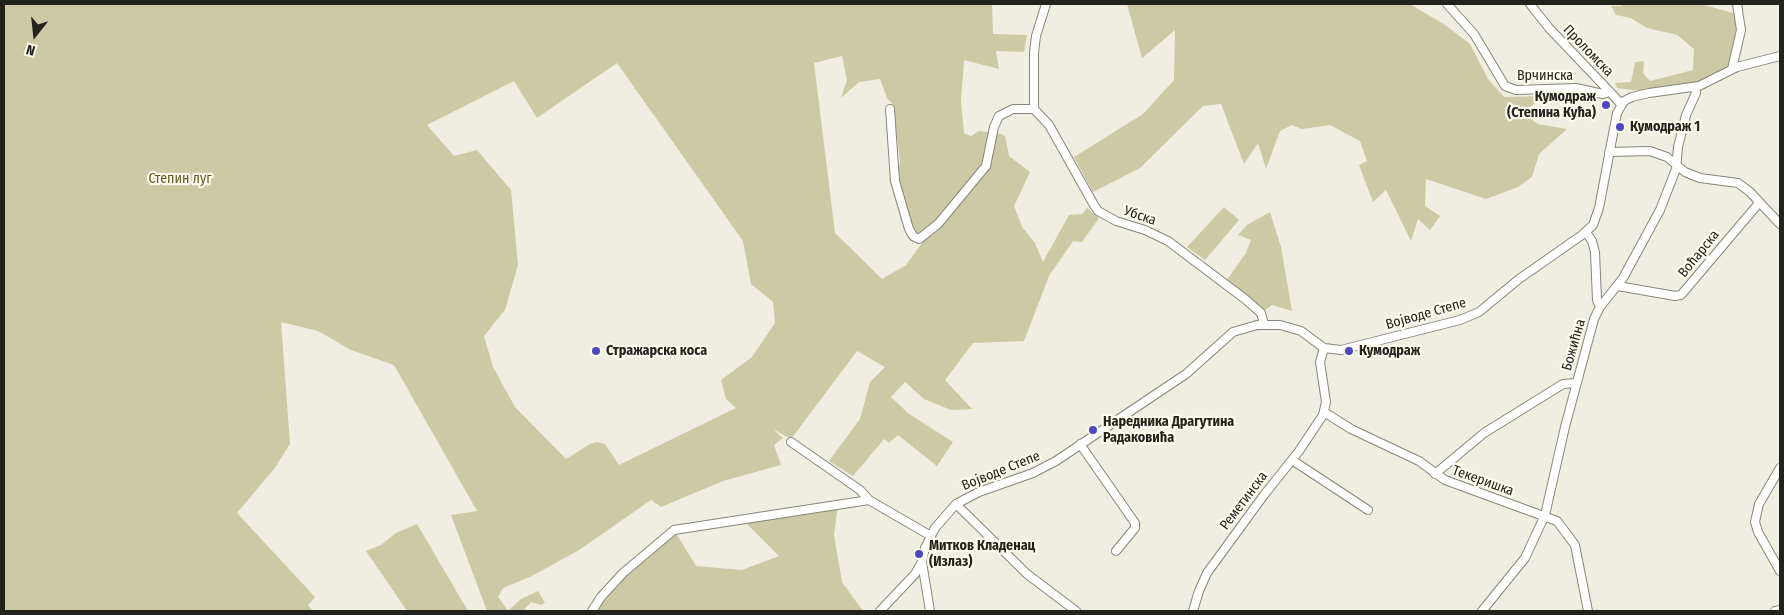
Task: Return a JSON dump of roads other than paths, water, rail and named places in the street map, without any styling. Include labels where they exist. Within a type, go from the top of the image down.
[{"type":"street","points":[[890,109],[895,181],[906,221],[913,236],[917,239],[928,234],[938,224],[982,172],[989,158],[994,127],[1000,116],[1013,110],[1034,109],[1034,52],[1036,36],[1046,4]]},
{"type":"street","name":"Врчинска","points":[[1447,4],[1474,34],[1505,86],[1516,90],[1576,88],[1603,94],[1610,92]]},
{"type":"street","name":"Проломска","points":[[1530,4],[1549,28],[1610,92]]},
{"type":"street","points":[[1732,69],[1741,30],[1737,4]]},
{"type":"street","points":[[1610,92],[1621,104],[1627,99],[1639,95],[1695,87],[1732,69],[1780,56]]},
{"type":"street","name":"Божићна","points":[[1482,611],[1525,558],[1545,516],[1576,383],[1594,319],[1600,307],[1618,286],[1656,220],[1674,175],[1675,158],[1682,130],[1696,92],[1695,87]]},
{"type":"street","name":"Војводе Степе","points":[[923,560],[930,536],[944,516],[956,504],[979,492],[1044,468],[1186,374],[1225,337],[1243,328],[1264,324],[1295,328],[1324,348],[1341,350],[1460,320],[1479,312],[1519,279],[1586,232],[1593,225],[1599,208],[1609,152],[1621,104]]},
{"type":"street","name":"Убска","points":[[1034,109],[1049,126],[1083,190],[1098,211],[1116,221],[1145,230],[1168,241],[1245,299],[1261,313],[1264,324]]},
{"type":"street","points":[[1609,152],[1646,151],[1664,156],[1685,172],[1700,178],[1738,183],[1750,192],[1780,224]]},
{"type":"street","name":"Воћарска","points":[[1618,286],[1675,296],[1681,295],[1759,203]]},
{"type":"street","points":[[1586,232],[1594,252],[1597,300],[1600,307]]},
{"type":"street","points":[[1324,348],[1320,362],[1326,402],[1324,412]]},
{"type":"street","points":[[1436,474],[1484,434],[1563,384],[1576,383]]},
{"type":"street","name":"Реметинска","points":[[1193,611],[1198,591],[1207,574],[1264,495],[1292,460],[1324,412]]},
{"type":"street","name":"Текеришка","points":[[1324,412],[1351,429],[1419,461],[1436,474],[1454,484],[1545,516],[1562,525],[1575,545],[1588,611]]},
{"type":"street","points":[[791,442],[860,490],[869,500],[930,536]]},
{"type":"street","points":[[1080,444],[1135,523],[1135,528],[1116,551]]},
{"type":"street","points":[[1292,460],[1368,510]]},
{"type":"street","points":[[1780,468],[1759,504],[1755,516],[1758,532],[1780,571]]},
{"type":"street","points":[[592,611],[620,577],[674,530],[869,500]]},
{"type":"street","points":[[956,504],[1027,574],[1076,611]]},
{"type":"street","points":[[880,611],[915,574],[923,560]]},
{"type":"street","points":[[923,560],[930,611]]},
{"type":"street","points":[[1775,611],[1780,610]]},
{"type":"place","name":"Кумодраж (Степина Кућа)","points":[[1606,105]]},
{"type":"place","name":"Кумодраж 1","points":[[1620,127]]},
{"type":"place","name":"Стражарска коса","points":[[596,351]]},
{"type":"place","name":"Кумодраж","points":[[1349,351]]},
{"type":"place","name":"Наредника Драгутина Радаковића","points":[[1093,430]]},
{"type":"place","name":"Митков Кладенац (Излаз)","points":[[919,554]]},
{"type":"park label","name":"Степин луг","points":[[180,179]]}]
